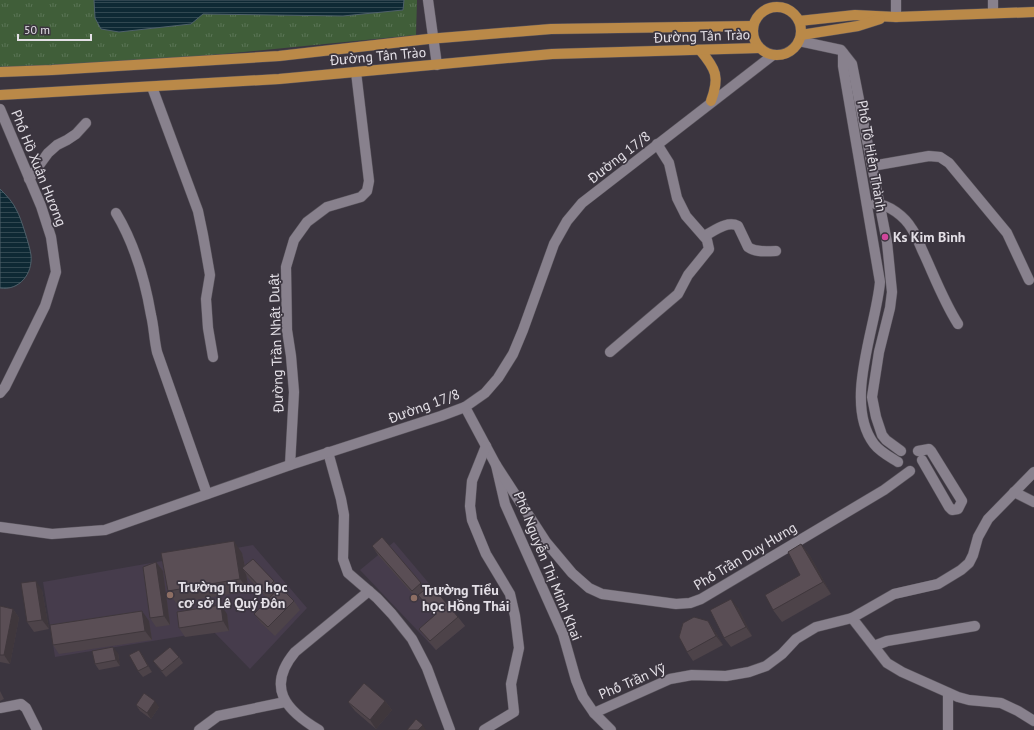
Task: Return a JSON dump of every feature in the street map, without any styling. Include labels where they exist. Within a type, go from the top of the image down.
[{"type":"main road","points":[[776,7],[787,9],[794,14],[799,21],[801,27],[800,38],[795,47],[788,52],[781,55],[773,55],[759,48],[755,42],[753,26],[761,13],[768,8],[776,7]]},
{"type":"main road","points":[[799,21],[855,15],[891,17],[1034,12]]},
{"type":"main road","points":[[800,38],[858,26],[891,17]]},
{"type":"main road","name":"Đường Tân Trào","points":[[0,72],[286,55],[433,39],[551,29],[753,26]]},
{"type":"main road","name":"Đường Tân Trào","points":[[0,95],[279,79],[552,54],[759,48]]},
{"type":"main road","points":[[700,50],[710,62],[717,77],[716,89],[711,102]]},
{"type":"street","points":[[428,0],[437,65]]},
{"type":"street","points":[[891,17],[896,0]]},
{"type":"street","points":[[993,0],[993,13]]},
{"type":"street","points":[[800,38],[841,50],[844,53]]},
{"type":"street","name":"Phố Tô Hiến Thành","points":[[844,53],[852,64],[887,242],[892,292],[890,308],[879,352],[872,397],[876,417],[882,435],[886,440],[901,451]]},
{"type":"street","name":"Phố Tô Hiến Thành","points":[[844,53],[843,66],[880,282],[861,383],[862,413],[868,435],[874,444],[882,452],[898,462],[903,470],[910,471]]},
{"type":"street","name":"Đường 17/8","points":[[0,527],[52,534],[106,530],[290,465],[465,407],[485,393],[498,378],[513,354],[524,330],[554,244],[566,221],[582,204],[773,55]]},
{"type":"street","name":"Đường Trần Nhật Duật","points":[[290,465],[294,392],[287,330],[286,267],[294,240],[307,222],[327,207],[361,197],[367,191],[369,181],[356,72]]},
{"type":"street","points":[[152,87],[198,211],[210,275],[206,300],[208,328],[213,357]]},
{"type":"street","name":"Phố Hồ Xuân Hương","points":[[0,109],[41,206],[51,237],[56,272],[45,306],[2,388]]},
{"type":"street","points":[[30,179],[48,153],[57,145],[76,134],[86,123]]},
{"type":"street","points":[[610,352],[678,294],[688,275],[709,249],[707,240],[686,216],[677,198],[672,169],[658,144]]},
{"type":"street","points":[[872,166],[929,156],[940,157],[949,163],[1008,232],[1029,280]]},
{"type":"street","points":[[867,204],[879,204],[891,209],[901,216],[912,229],[950,311],[958,324]]},
{"type":"street","points":[[116,213],[127,232],[142,277],[152,317],[153,336],[157,352],[207,494]]},
{"type":"street","points":[[704,236],[725,226],[735,225],[738,226],[748,247],[754,251],[776,251]]},
{"type":"street","name":"Phố Nguyễn Thị Minh Khai","points":[[465,407],[496,465],[505,504],[563,634],[576,680],[583,697],[594,713],[611,730]]},
{"type":"street","points":[[484,730],[514,712],[511,684],[519,648],[515,616],[510,594],[486,554],[472,520],[470,506],[472,480],[486,446]]},
{"type":"street","points":[[898,462],[898,456],[901,451],[908,447],[915,448],[920,455],[949,508],[952,510],[958,510],[962,501],[931,451],[928,449],[920,455],[919,466],[910,471]]},
{"type":"street","points":[[328,452],[344,515],[343,559],[348,573],[392,614],[412,639],[427,668],[450,730]]},
{"type":"street","name":"Phố Trần Duy Hưng","points":[[496,465],[546,542],[572,573],[589,588],[602,594],[676,604],[690,603],[702,599],[884,490],[910,471]]},
{"type":"street","name":"Phố Trần Vỹ","points":[[594,713],[680,676],[726,676],[749,672],[766,666],[782,654],[796,639],[816,627],[852,618],[890,596],[938,584],[961,570],[968,563],[973,555],[982,528],[988,519],[1034,472]]},
{"type":"street","points":[[1014,492],[1034,502]]},
{"type":"street","points":[[319,730],[302,720],[285,702],[281,686],[282,673],[286,663],[295,652],[369,591]]},
{"type":"street","points":[[852,618],[887,663],[902,672],[948,693],[969,700],[1001,703],[1034,721]]},
{"type":"street","points":[[874,646],[887,641],[975,626]]},
{"type":"street","points":[[948,693],[948,730]]},
{"type":"street","points":[[199,730],[218,716],[285,702]]},
{"type":"street","points":[[0,708],[22,704],[26,708],[37,730]]},
{"type":"shaded area","name":"Trường Tiểu học Hồng Thái","points":[[394,542],[465,626],[436,650],[360,570]]},
{"type":"shaded area","name":"Trường Trung học cơ sở Lê Quý Đôn","points":[[253,545],[307,608],[250,669],[213,631],[55,657],[43,582]]},
{"type":"green space","points":[[0,0],[417,0],[416,35],[52,71],[0,68]]},
{"type":"water","points":[[94,0],[404,0],[403,10],[343,16],[203,14],[191,24],[119,32],[101,29],[95,18]]},
{"type":"water","points":[[0,189],[12,202],[19,215],[31,255],[30,269],[27,275],[19,284],[7,288],[0,288]]},
{"type":"building","points":[[382,537],[421,583],[412,591],[372,546]]},
{"type":"building","points":[[234,541],[240,579],[168,591],[161,553]]},
{"type":"building","points":[[801,544],[823,582],[773,610],[765,595],[800,575],[788,552]]},
{"type":"building","points":[[253,559],[274,581],[264,591],[242,568]]},
{"type":"building","points":[[156,562],[164,616],[150,618],[143,567]]},
{"type":"building","points":[[36,581],[42,620],[27,622],[21,583]]},
{"type":"building","points":[[431,585],[458,617],[430,641],[419,629],[435,615],[418,595]]},
{"type":"building","points":[[280,587],[294,601],[268,627],[254,614]]},
{"type":"building","points":[[731,599],[746,627],[724,638],[710,610]]},
{"type":"building","points":[[221,605],[223,621],[179,628],[177,612]]},
{"type":"building","points":[[0,606],[13,609],[4,655],[0,655]]},
{"type":"building","points":[[142,611],[145,631],[53,645],[50,625]]},
{"type":"building","points":[[694,617],[708,621],[716,636],[687,652],[679,637],[683,623]]},
{"type":"building","points":[[113,647],[116,660],[95,664],[92,651]]},
{"type":"building","points":[[170,647],[179,657],[162,671],[153,661]]},
{"type":"building","points":[[139,650],[148,666],[138,671],[129,655]]},
{"type":"building","points":[[364,683],[385,701],[370,720],[348,702]]},
{"type":"building","points":[[144,693],[155,701],[147,713],[136,705]]},
{"type":"building","points":[[416,719],[423,725],[418,730],[407,730]]},
{"type":"place","name":"Ks Kim Bình","points":[[885,237]]},
{"type":"place","name":"Trường Trung học cơ sở Lê Quý Đôn","points":[[170,595]]},
{"type":"place","name":"Trường Tiểu học Hồng Thái","points":[[414,598]]}]
